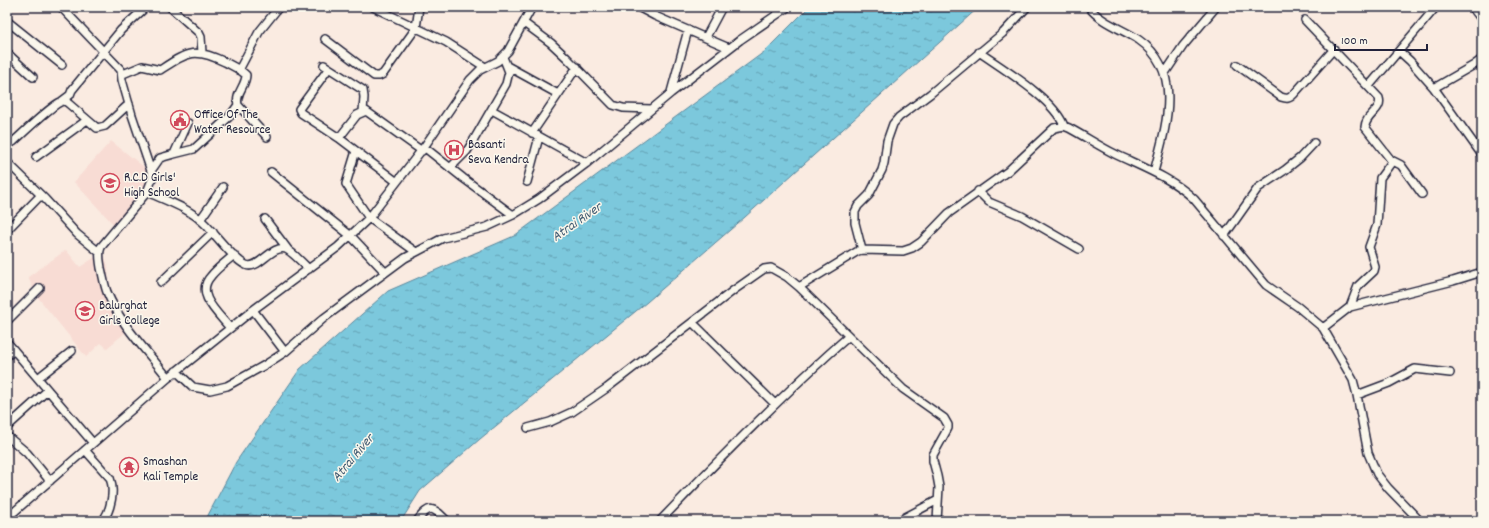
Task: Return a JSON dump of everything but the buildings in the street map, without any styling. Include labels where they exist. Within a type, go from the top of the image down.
[{"type":"street","points":[[61,7],[118,65],[123,74],[122,80],[153,177],[147,192],[101,247],[99,252],[105,287],[115,307],[133,334],[168,378]]},
{"type":"street","points":[[12,142],[70,95],[72,90],[121,30],[146,7]]},
{"type":"street","points":[[170,7],[199,33],[201,37],[202,52]]},
{"type":"street","points":[[239,70],[259,32],[278,7]]},
{"type":"street","points":[[373,7],[446,42],[485,67]]},
{"type":"street","points":[[325,40],[374,76],[379,76],[384,74],[416,28],[418,7]]},
{"type":"street","points":[[7,518],[176,371],[350,236],[369,218],[423,149],[470,80],[475,74],[485,67],[503,57],[532,7]]},
{"type":"street","points":[[638,7],[655,16],[729,48]]},
{"type":"street","points":[[706,37],[722,7]]},
{"type":"street","points":[[176,371],[194,387],[210,390],[227,386],[285,352],[324,318],[385,272],[416,252],[443,238],[487,227],[513,215],[565,181],[671,93],[729,48],[788,7]]},
{"type":"street","points":[[862,250],[855,223],[855,212],[858,206],[869,195],[883,166],[887,141],[893,124],[899,117],[930,94],[1002,33],[1027,7]]},
{"type":"street","points":[[1089,7],[1101,18],[1140,41],[1154,55],[1165,73],[1168,93],[1168,107],[1164,133],[1154,172]]},
{"type":"street","points":[[1165,73],[1183,46],[1216,7]]},
{"type":"street","points":[[1369,86],[1436,7]]},
{"type":"street","points":[[1472,7],[1482,20]]},
{"type":"street","points":[[1305,20],[1369,86],[1380,101],[1378,106],[1366,120],[1365,127],[1391,160],[1404,168],[1422,194]]},
{"type":"street","points":[[7,21],[62,65]]},
{"type":"street","points":[[524,23],[551,43],[577,67],[613,105],[623,108],[651,109]]},
{"type":"street","points":[[671,93],[688,30]]},
{"type":"street","points":[[1237,65],[1281,97],[1288,98],[1294,94],[1334,49]]},
{"type":"street","points":[[1399,50],[1434,88],[1482,155]]},
{"type":"street","points":[[7,52],[33,77]]},
{"type":"street","points":[[123,74],[142,66],[160,70],[190,53],[202,52],[209,54],[246,75],[238,96],[238,105],[267,138]]},
{"type":"street","points":[[979,52],[1019,79],[1048,104],[1061,117],[1064,126]]},
{"type":"street","points":[[450,168],[467,150],[506,84],[509,72],[503,57]]},
{"type":"street","points":[[1434,88],[1482,59]]},
{"type":"street","points":[[363,112],[363,90],[327,66],[300,109],[301,113],[339,138],[397,182]]},
{"type":"street","points":[[507,66],[558,94]]},
{"type":"street","points":[[532,133],[577,67]]},
{"type":"street","points":[[62,102],[69,104],[94,126],[102,128],[129,104]]},
{"type":"street","points":[[151,171],[160,158],[194,150],[230,116],[238,105]]},
{"type":"street","points":[[492,110],[587,163]]},
{"type":"street","points":[[339,138],[356,115],[363,112],[370,113],[450,168],[513,215]]},
{"type":"street","points":[[36,157],[87,120]]},
{"type":"street","points":[[174,154],[188,124]]},
{"type":"street","points":[[799,287],[840,261],[862,250],[903,251],[912,248],[921,242],[949,212],[1008,171],[1054,128],[1064,126],[1111,152],[1154,172],[1185,191],[1194,199],[1266,285],[1298,307],[1323,328],[1353,380],[1368,453],[1377,474],[1416,520]]},
{"type":"street","points":[[527,182],[540,137]]},
{"type":"street","points":[[1224,236],[1258,188],[1300,158],[1314,143]]},
{"type":"street","points":[[356,151],[346,184],[369,218],[416,252]]},
{"type":"street","points":[[1350,307],[1358,286],[1374,271],[1375,267],[1369,247],[1377,225],[1380,178],[1391,163],[1391,160]]},
{"type":"street","points":[[7,162],[41,195],[68,225],[99,252]]},
{"type":"street","points":[[271,172],[350,236],[385,272]]},
{"type":"street","points":[[200,220],[223,187]]},
{"type":"street","points":[[978,191],[989,202],[1022,216],[1078,249]]},
{"type":"street","points":[[147,192],[182,208],[200,220],[243,264],[250,267],[278,249],[289,251]]},
{"type":"street","points":[[7,230],[41,195]]},
{"type":"street","points":[[265,219],[289,251],[309,268]]},
{"type":"street","points":[[162,282],[213,232]]},
{"type":"street","points":[[230,328],[207,299],[204,290],[210,277],[234,255]]},
{"type":"street","points":[[528,428],[550,422],[572,412],[607,388],[734,290],[768,267],[775,269],[799,287],[903,389],[940,415],[946,421],[948,428],[935,451],[933,461],[937,476],[938,521]]},
{"type":"street","points":[[1323,328],[1350,307],[1453,281],[1482,272]]},
{"type":"street","points":[[7,321],[40,288]]},
{"type":"street","points":[[253,310],[285,352]]},
{"type":"street","points":[[693,323],[775,404]]},
{"type":"street","points":[[660,521],[721,457],[775,404],[849,336]]},
{"type":"street","points":[[7,342],[92,443]]},
{"type":"street","points":[[7,356],[14,350]]},
{"type":"street","points":[[38,378],[72,351]]},
{"type":"street","points":[[1357,395],[1389,382],[1415,369],[1450,373]]},
{"type":"street","points":[[7,427],[48,390]]},
{"type":"street","points":[[7,436],[27,454],[50,481]]},
{"type":"street","points":[[85,450],[110,478],[112,483],[110,505],[107,515],[103,521]]},
{"type":"street","points":[[898,521],[938,500]]},
{"type":"street","points":[[417,521],[424,512],[432,509],[439,512],[447,521]]},
{"type":"shaded area","name":"R.C.D Girls' High School","points":[[111,141],[149,171],[146,183],[125,214],[114,225],[74,182]]},
{"type":"shaded area","name":"Balurghat Girls College","points":[[66,250],[80,267],[103,252],[108,266],[109,294],[132,327],[107,348],[101,343],[86,357],[36,295],[28,277]]},
{"type":"water","name":"Atrai River","points":[[809,7],[979,7],[745,217],[647,302],[480,439],[420,491],[401,521],[205,521],[236,462],[300,369],[388,291],[514,236],[764,52]]},
{"type":"place","name":"Office Of The Water Resource","points":[[180,120]]},
{"type":"place","name":"Basanti Seva Kendra","points":[[454,150]]},
{"type":"place","name":"R.C.D Girls' High School","points":[[110,183]]},
{"type":"place","name":"Balurghat Girls College","points":[[85,311]]},
{"type":"place","name":"Smashan Kali Temple","points":[[129,467]]}]
